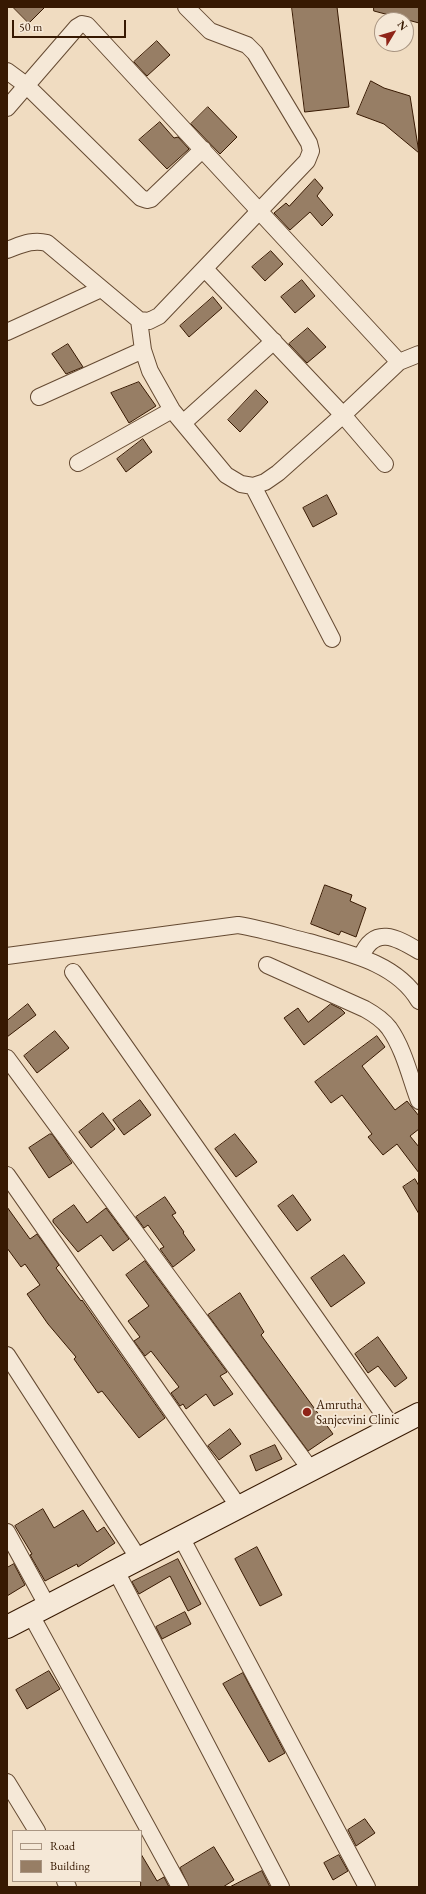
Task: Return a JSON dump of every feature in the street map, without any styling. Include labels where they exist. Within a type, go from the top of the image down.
[{"type":"main road","points":[[7,1627],[419,1414]]},
{"type":"street","points":[[7,250],[26,242],[37,240],[47,243],[139,320],[149,321],[159,316],[206,269],[260,210],[307,162],[310,151],[309,143],[255,53],[247,46],[210,31],[186,7]]},
{"type":"street","points":[[7,108],[77,27],[82,24],[87,25],[260,210],[399,362]]},
{"type":"street","points":[[7,71],[26,85],[141,198],[147,200],[151,199],[203,149]]},
{"type":"street","points":[[206,269],[343,415],[385,464]]},
{"type":"street","points":[[7,332],[101,289]]},
{"type":"street","points":[[139,320],[143,350],[150,372],[172,410],[226,475],[242,484],[253,486],[265,482],[278,473],[399,362],[419,354]]},
{"type":"street","points":[[183,423],[274,341]]},
{"type":"street","points":[[39,397],[143,350]]},
{"type":"street","points":[[78,463],[172,410]]},
{"type":"street","points":[[253,486],[332,639]]},
{"type":"street","points":[[7,956],[238,925],[259,928],[361,957],[393,974],[415,995],[419,1001]]},
{"type":"street","points":[[361,957],[370,941],[377,937],[386,936],[419,951]]},
{"type":"street","points":[[267,965],[365,1009],[380,1018],[389,1028],[401,1051],[419,1100]]},
{"type":"street","points":[[73,972],[392,1428]]},
{"type":"street","points":[[7,1058],[311,1470]]},
{"type":"street","points":[[7,1175],[239,1507]]},
{"type":"street","points":[[7,1355],[139,1559]]},
{"type":"street","points":[[7,1532],[39,1611],[180,1887]]},
{"type":"street","points":[[181,1537],[367,1887]]},
{"type":"street","points":[[116,1571],[282,1887]]},
{"type":"street","points":[[7,1782],[36,1830]]},
{"type":"building","points":[[13,7],[45,7],[29,23]]},
{"type":"building","points":[[292,7],[337,7],[349,107],[305,112]]},
{"type":"building","points":[[374,7],[419,7],[419,23],[414,22],[414,12],[374,11]]},
{"type":"building","points":[[157,41],[170,55],[147,76],[134,62]]},
{"type":"building","points":[[371,81],[384,88],[410,96],[419,153],[384,124],[357,114]]},
{"type":"building","points":[[208,107],[237,137],[220,154],[191,124]]},
{"type":"building","points":[[160,122],[174,138],[178,137],[189,149],[167,169],[139,140]]},
{"type":"building","points":[[315,179],[323,188],[317,196],[333,215],[322,226],[310,212],[290,230],[274,213],[286,203],[289,206]]},
{"type":"building","points":[[271,251],[283,264],[265,281],[252,267]]},
{"type":"building","points":[[302,280],[315,296],[295,313],[281,297]]},
{"type":"building","points":[[213,297],[222,308],[189,337],[180,326]]},
{"type":"building","points":[[308,328],[326,347],[307,363],[289,344]]},
{"type":"building","points":[[68,344],[83,367],[66,374],[52,354]]},
{"type":"building","points":[[139,382],[156,406],[129,423],[111,393]]},
{"type":"building","points":[[256,390],[268,402],[240,432],[228,420]]},
{"type":"building","points":[[143,439],[152,452],[126,472],[117,459]]},
{"type":"building","points":[[327,495],[337,514],[313,527],[303,508]]},
{"type":"building","points":[[325,885],[352,895],[350,901],[366,908],[356,937],[341,931],[339,935],[311,924]]},
{"type":"building","points":[[28,1004],[36,1015],[7,1037],[7,1021]]},
{"type":"building","points":[[331,1004],[341,1009],[345,1013],[304,1045],[284,1018],[298,1008],[308,1022]]},
{"type":"building","points":[[55,1031],[69,1048],[37,1073],[24,1056]]},
{"type":"building","points":[[377,1036],[385,1047],[362,1066],[395,1110],[407,1101],[419,1116],[419,1129],[410,1136],[419,1147],[419,1173],[397,1144],[383,1155],[368,1137],[372,1134],[342,1095],[331,1103],[315,1082]]},
{"type":"building","points":[[140,1100],[151,1115],[124,1135],[113,1120]]},
{"type":"building","points":[[103,1113],[115,1129],[91,1148],[79,1132]]},
{"type":"building","points":[[52,1134],[72,1163],[49,1178],[29,1148]]},
{"type":"building","points":[[235,1134],[257,1162],[236,1177],[215,1149]]},
{"type":"building","points":[[415,1179],[419,1186],[419,1214],[403,1187]]},
{"type":"building","points":[[293,1195],[311,1220],[297,1231],[278,1206]]},
{"type":"building","points":[[165,1197],[176,1213],[172,1215],[195,1250],[173,1267],[160,1249],[164,1247],[148,1225],[144,1228],[136,1217]]},
{"type":"building","points":[[74,1205],[87,1223],[106,1208],[129,1239],[113,1251],[101,1235],[78,1252],[53,1222],[53,1220]]},
{"type":"building","points":[[7,1207],[30,1239],[37,1234],[59,1265],[56,1268],[81,1301],[82,1300],[165,1418],[139,1438],[102,1391],[98,1393],[74,1359],[76,1357],[48,1324],[27,1294],[40,1285],[25,1264],[21,1267],[7,1248]]},
{"type":"building","points":[[344,1255],[365,1283],[331,1307],[311,1278]]},
{"type":"building","points":[[145,1261],[227,1372],[220,1376],[233,1394],[214,1406],[206,1394],[186,1409],[183,1404],[180,1406],[171,1393],[179,1387],[151,1351],[145,1356],[134,1341],[140,1337],[128,1321],[149,1306],[126,1275]]},
{"type":"building","points":[[240,1293],[264,1332],[261,1335],[333,1434],[308,1451],[208,1315]]},
{"type":"building","points":[[378,1337],[407,1378],[395,1387],[378,1366],[368,1373],[355,1354]]},
{"type":"building","points":[[230,1429],[241,1444],[219,1460],[208,1446]]},
{"type":"building","points":[[275,1445],[282,1459],[256,1471],[250,1456]]},
{"type":"building","points":[[43,1509],[54,1528],[83,1510],[97,1532],[104,1527],[115,1543],[78,1567],[77,1564],[45,1581],[30,1555],[32,1554],[15,1526]]},
{"type":"building","points":[[257,1547],[282,1595],[260,1606],[235,1559]]},
{"type":"building","points":[[178,1559],[201,1604],[188,1611],[170,1576],[139,1594],[132,1582]]},
{"type":"building","points":[[14,1564],[25,1585],[7,1596],[7,1568]]},
{"type":"building","points":[[185,1612],[191,1624],[162,1639],[156,1627]]},
{"type":"building","points":[[49,1671],[60,1689],[27,1709],[16,1690]]},
{"type":"building","points":[[243,1673],[285,1753],[269,1762],[223,1684]]},
{"type":"building","points":[[365,1819],[375,1833],[356,1846],[348,1830]]},
{"type":"building","points":[[214,1847],[234,1880],[223,1887],[189,1887],[180,1868]]},
{"type":"building","points":[[339,1855],[348,1871],[333,1880],[324,1863]]},
{"type":"building","points":[[142,1856],[157,1881],[164,1877],[169,1887],[141,1887]]},
{"type":"building","points":[[262,1871],[270,1887],[230,1887]]},
{"type":"place","name":"Amrutha Sanjeevini Clinic","points":[[307,1412]]}]
